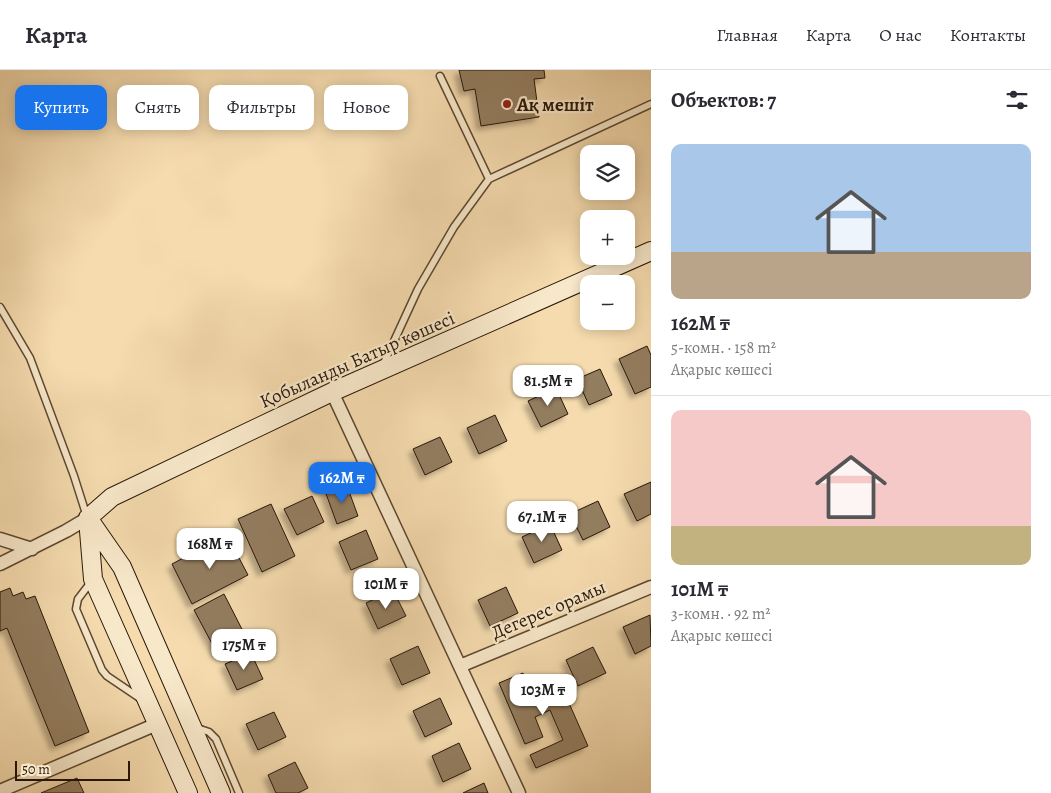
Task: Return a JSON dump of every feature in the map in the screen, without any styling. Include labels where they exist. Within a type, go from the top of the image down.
[{"type":"street","name":"Қобыланды Батыр көшесі","points":[[88,518],[112,497],[332,392],[651,250]]},
{"type":"street","points":[[332,392],[519,793]]},
{"type":"street","points":[[0,564],[88,518]]},
{"type":"street","points":[[88,518],[93,579],[183,786]]},
{"type":"street","points":[[88,518],[122,567],[221,793]]},
{"type":"street","points":[[0,539],[32,548]]},
{"type":"street","name":"Дегерес орамы","points":[[460,666],[651,586]]},
{"type":"street","points":[[0,792],[157,724]]},
{"type":"lane","points":[[440,76],[489,178]]},
{"type":"lane","points":[[380,372],[418,290],[454,227],[489,178],[651,104]]},
{"type":"lane","points":[[0,307],[30,358],[88,518]]},
{"type":"lane","points":[[93,579],[78,598],[76,609],[102,670],[107,676],[148,704]]},
{"type":"lane","points":[[192,727],[209,732],[216,738],[239,793]]},
{"type":"building","name":"Ақ мешіт","points":[[459,70],[544,70],[545,78],[534,79],[539,117],[481,126],[475,89],[464,91]]},
{"type":"building","points":[[647,346],[651,355],[651,387],[635,394],[619,359]]},
{"type":"building","points":[[600,369],[612,395],[589,405],[577,379]]},
{"type":"building","points":[[556,388],[568,414],[541,427],[528,401]]},
{"type":"building","points":[[495,415],[507,441],[479,454],[467,428]]},
{"type":"building","points":[[440,437],[452,462],[425,475],[413,449]]},
{"type":"building","points":[[651,482],[651,514],[637,521],[624,494]]},
{"type":"building","points":[[346,483],[358,516],[337,524],[325,491]]},
{"type":"building","points":[[312,496],[324,522],[297,535],[284,509]]},
{"type":"building","points":[[598,501],[610,527],[583,540],[570,514]]},
{"type":"building","points":[[271,504],[295,556],[262,572],[238,519]]},
{"type":"building","points":[[550,524],[562,550],[534,563],[522,537]]},
{"type":"building","points":[[366,530],[378,559],[351,570],[339,542]]},
{"type":"building","points":[[227,535],[248,575],[192,604],[172,564]]},
{"type":"building","points":[[506,587],[518,613],[490,626],[478,600]]},
{"type":"building","points":[[10,588],[13,596],[23,592],[26,599],[35,596],[89,732],[55,746],[7,628],[0,631],[0,592]]},
{"type":"building","points":[[393,590],[406,616],[378,629],[366,603]]},
{"type":"building","points":[[224,594],[246,637],[217,653],[194,610]]},
{"type":"building","points":[[650,615],[651,646],[635,654],[623,627]]},
{"type":"building","points":[[418,646],[430,673],[402,685],[390,659]]},
{"type":"building","points":[[593,647],[606,673],[578,686],[566,660]]},
{"type":"building","points":[[251,653],[263,679],[237,690],[225,664]]},
{"type":"building","points":[[523,673],[529,688],[557,676],[588,746],[536,768],[530,755],[563,740],[550,710],[535,717],[543,737],[525,744],[499,683]]},
{"type":"building","points":[[440,698],[452,724],[425,737],[413,711]]},
{"type":"building","points":[[274,712],[286,737],[258,750],[246,724]]},
{"type":"building","points":[[459,743],[471,769],[443,782],[432,756]]},
{"type":"building","points":[[295,762],[308,788],[298,793],[276,793],[268,775]]},
{"type":"building","points":[[77,778],[84,793],[41,793]]},
{"type":"building","points":[[484,783],[488,793],[463,793]]},
{"type":"place","name":"Ақ мешіт","points":[[507,104]]}]
